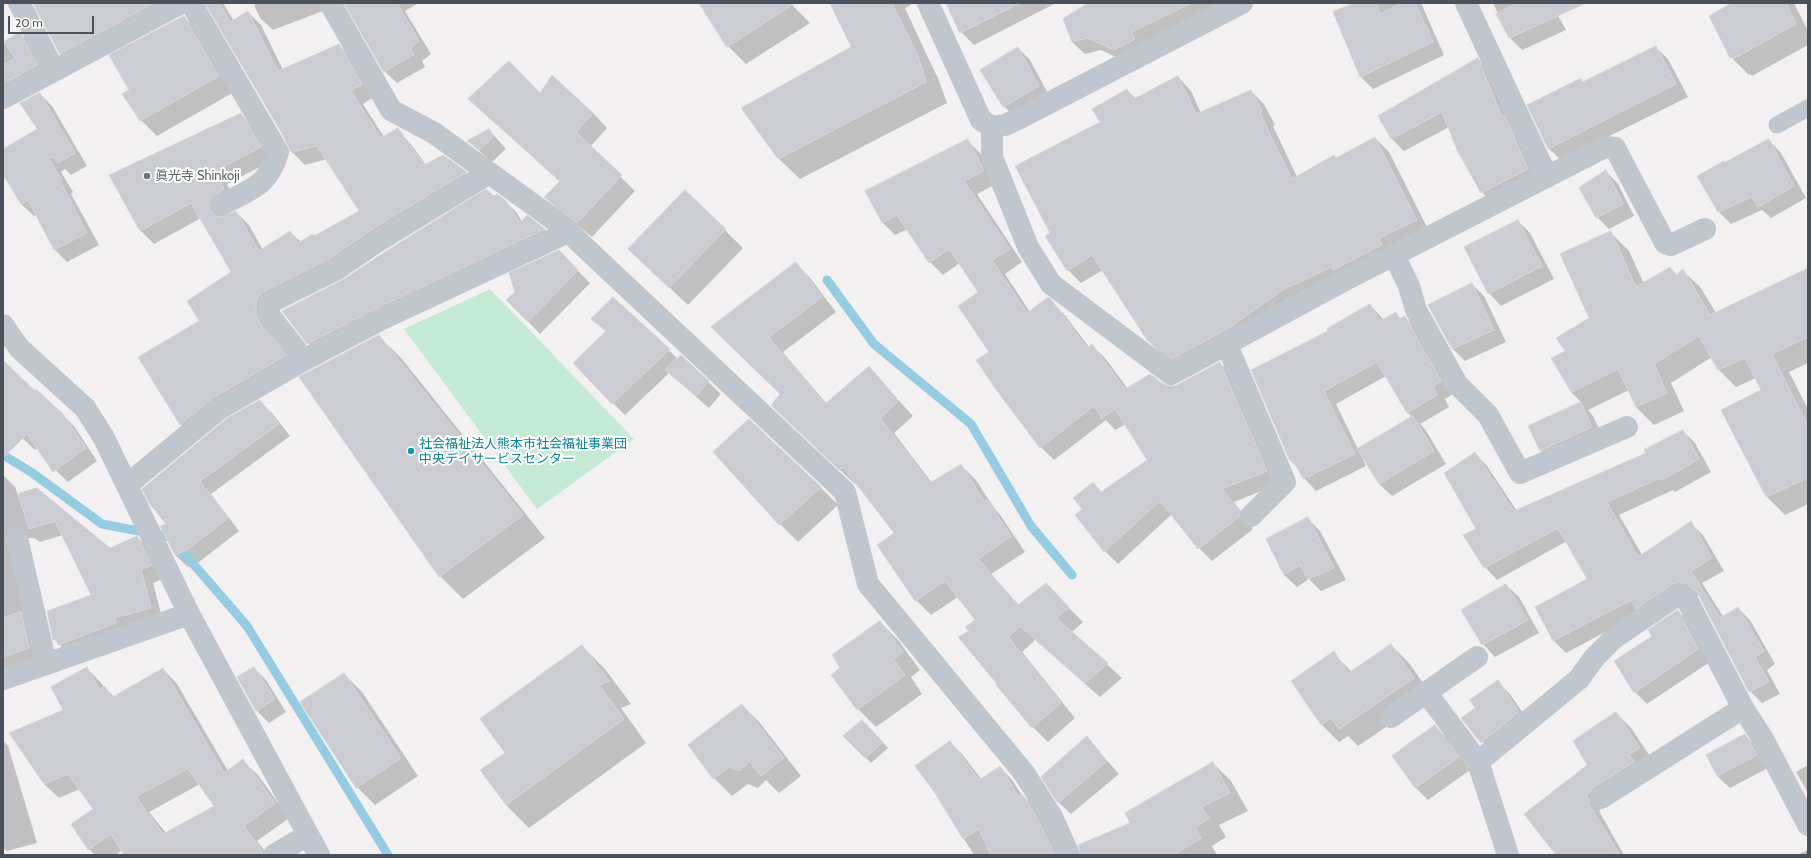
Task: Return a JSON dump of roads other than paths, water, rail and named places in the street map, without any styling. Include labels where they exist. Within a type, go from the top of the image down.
[{"type":"street","points":[[19,3],[54,70]]},
{"type":"street","points":[[3,98],[180,3]]},
{"type":"street","points":[[191,3],[278,152],[274,166],[265,180],[221,205]]},
{"type":"street","points":[[330,3],[392,110],[434,133],[560,224],[845,492],[868,584],[1024,773],[1052,817],[1069,855]]},
{"type":"street","points":[[928,3],[981,120],[992,127],[1005,125],[1018,119],[1242,3]]},
{"type":"street","points":[[1466,3],[1547,177]]},
{"type":"street","points":[[992,127],[992,157],[1028,247],[1051,284],[1171,374],[1345,280],[1605,147],[1615,148],[1665,243],[1671,245],[1705,229]]},
{"type":"street","points":[[304,360],[269,315],[269,302],[337,269],[378,241],[489,173]]},
{"type":"street","points":[[127,485],[220,409],[304,360],[382,319],[568,232]]},
{"type":"street","points":[[1394,255],[1409,286],[1416,310],[1457,384],[1488,415],[1520,473],[1627,427]]},
{"type":"street","points":[[3,325],[19,348],[85,408],[104,438],[189,614],[319,855]]},
{"type":"street","points":[[1227,345],[1285,482],[1251,516]]},
{"type":"street","points":[[17,538],[46,664]]},
{"type":"street","points":[[1478,762],[1579,679],[1594,658],[1613,639],[1679,594],[1686,598],[1743,708],[1763,739],[1808,825]]},
{"type":"street","points":[[3,679],[189,614]]},
{"type":"street","points":[[1391,717],[1477,657]]},
{"type":"street","points":[[1426,692],[1478,762],[1508,855]]},
{"type":"street","points":[[1601,798],[1743,708]]},
{"type":"street","points":[[274,855],[308,835]]},
{"type":"lane","points":[[1777,125],[1808,108]]},
{"type":"waterway","points":[[827,280],[874,344],[971,424],[1031,526],[1072,575]]},
{"type":"waterway","points":[[3,455],[31,472],[102,524],[170,537],[247,626],[388,855]]},
{"type":"place","name":"眞光寺 Shinkoji","points":[[147,176]]},
{"type":"place","name":"社会福祉法人熊本市社会福祉事業団 中央デイサービスセンター","points":[[411,451]]}]
